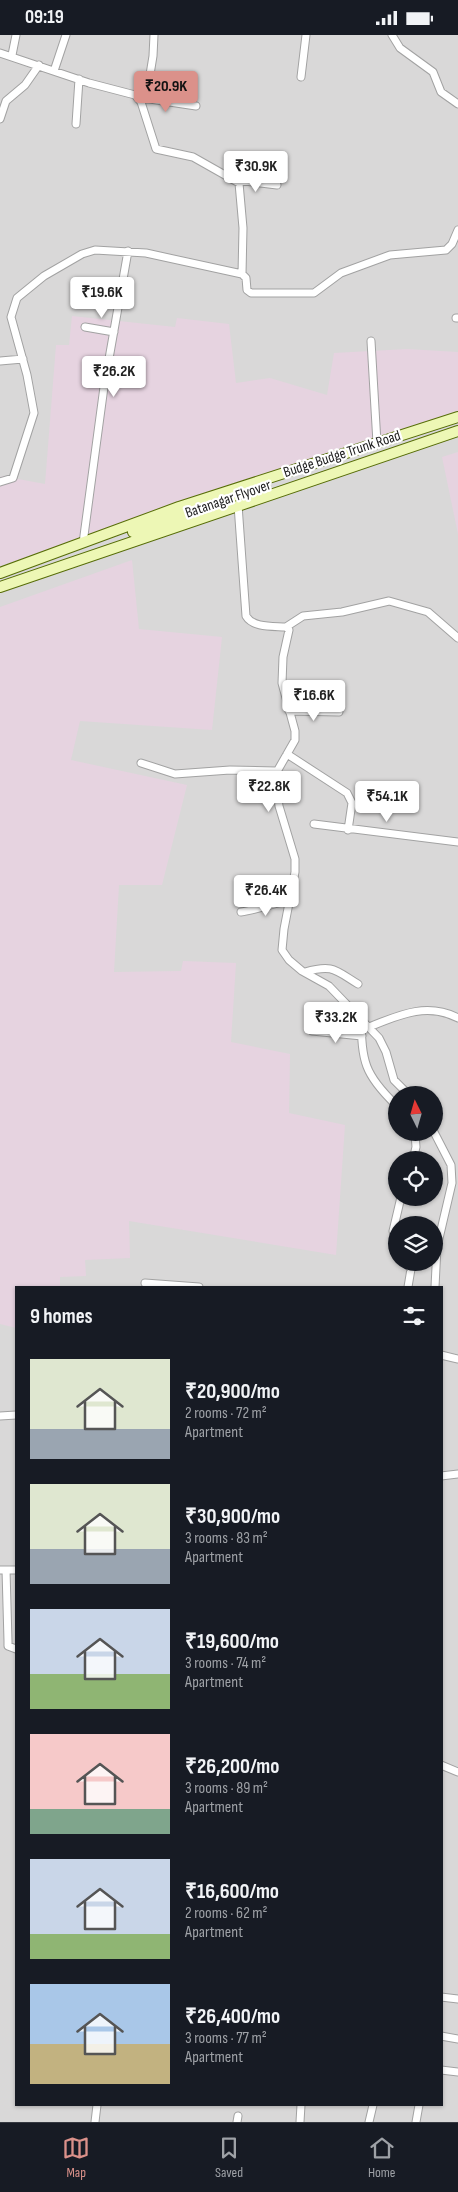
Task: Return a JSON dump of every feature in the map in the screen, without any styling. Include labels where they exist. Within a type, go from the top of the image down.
[{"type":"street","points":[[12,55],[16,35]]},
{"type":"street","points":[[54,71],[66,35]]},
{"type":"street","points":[[154,35],[153,56],[142,98],[156,149],[193,157],[236,180],[277,185]]},
{"type":"street","points":[[300,77],[306,35]]},
{"type":"street","points":[[392,35],[400,48],[433,72],[441,92],[458,103]]},
{"type":"street","points":[[0,53],[12,55],[54,71],[142,98],[196,106]]},
{"type":"street","points":[[0,119],[6,101],[25,85],[39,65]]},
{"type":"street","points":[[76,124],[79,79]]},
{"type":"street","points":[[236,180],[240,186],[242,199],[242,274]]},
{"type":"street","points":[[0,481],[13,478],[33,421],[33,402],[11,317],[17,298],[44,276],[82,254],[95,250],[146,253],[242,274],[246,278],[247,290],[258,295],[314,293],[340,273],[390,255],[446,250],[452,244],[458,230]]},
{"type":"street","points":[[83,543],[104,387],[128,251]]},
{"type":"street","points":[[85,327],[114,332]]},
{"type":"street","points":[[371,341],[377,443]]},
{"type":"street","points":[[0,361],[22,359]]},
{"type":"street","name":"Budge Budge Trunk Road","points":[[0,573],[179,507],[458,417]]},
{"type":"street","name":"Batanagar Flyover","points":[[0,579],[239,494],[458,423]]},
{"type":"street","name":"Budge Budge Trunk Road","points":[[0,587],[458,431]]},
{"type":"street","points":[[238,505],[246,616],[248,620],[257,624],[286,627],[303,616],[342,612],[389,601],[428,611],[458,638]]},
{"type":"street","points":[[286,627],[289,628],[290,634],[283,657],[282,683],[295,731],[295,740],[276,771],[275,788],[295,859],[295,872],[282,950],[289,960],[329,986],[379,1038],[386,1052],[394,1080],[400,1086]]},
{"type":"street","points":[[289,711],[339,712]]},
{"type":"street","points":[[287,754],[347,793],[352,803],[348,829]]},
{"type":"street","points":[[141,763],[175,773],[230,770],[276,771]]},
{"type":"street","points":[[314,824],[458,842]]},
{"type":"street","points":[[241,912],[257,909],[271,903],[289,901]]},
{"type":"street","points":[[305,972],[322,967],[330,968],[358,985]]},
{"type":"street","points":[[369,1027],[412,1011],[445,1012],[458,1018]]},
{"type":"street","points":[[361,1018],[365,1063],[374,1083],[388,1097]]},
{"type":"street","points":[[312,1031],[362,1036]]},
{"type":"street","points":[[435,1286],[437,1247],[452,1183],[451,1165],[439,1141]]},
{"type":"street","points":[[408,1286],[411,1271]]},
{"type":"street","points":[[145,1283],[186,1286]]},
{"type":"street","points":[[443,1355],[458,1359]]},
{"type":"street","points":[[0,1416],[15,1415]]},
{"type":"street","points":[[443,1476],[458,1474]]},
{"type":"street","points":[[3,1570],[8,1646],[15,1649]]},
{"type":"street","points":[[443,1766],[458,1772]]},
{"type":"street","points":[[443,1997],[458,1999]]},
{"type":"street","points":[[443,2036],[458,2039]]},
{"type":"street","points":[[443,2070],[458,2072]]},
{"type":"street","points":[[95,2122],[97,2106]]},
{"type":"street","points":[[300,2106],[300,2122]]},
{"type":"street","points":[[369,2122],[372,2106]]},
{"type":"street","points":[[416,2122],[419,2106]]},
{"type":"shaded area","points":[[0,35],[458,35],[458,2122],[0,2122]]},
{"type":"shaded area","points":[[72,316],[175,327],[177,318],[229,324],[236,383],[270,378],[327,395],[334,353],[407,349],[458,352],[458,411],[332,451],[0,566],[0,478],[2,476],[45,484],[56,345],[69,345]]},
{"type":"shaded area","points":[[458,452],[458,534],[442,457]]},
{"type":"shaded area","points":[[132,560],[139,629],[222,637],[212,730],[80,721],[71,760],[187,785],[162,885],[119,885],[114,972],[181,971],[183,961],[236,963],[231,1042],[290,1054],[289,1113],[345,1125],[336,1255],[129,1221],[130,1258],[85,1260],[86,1276],[60,1277],[60,1286],[15,1286],[15,1328],[0,1324],[0,607]]}]
